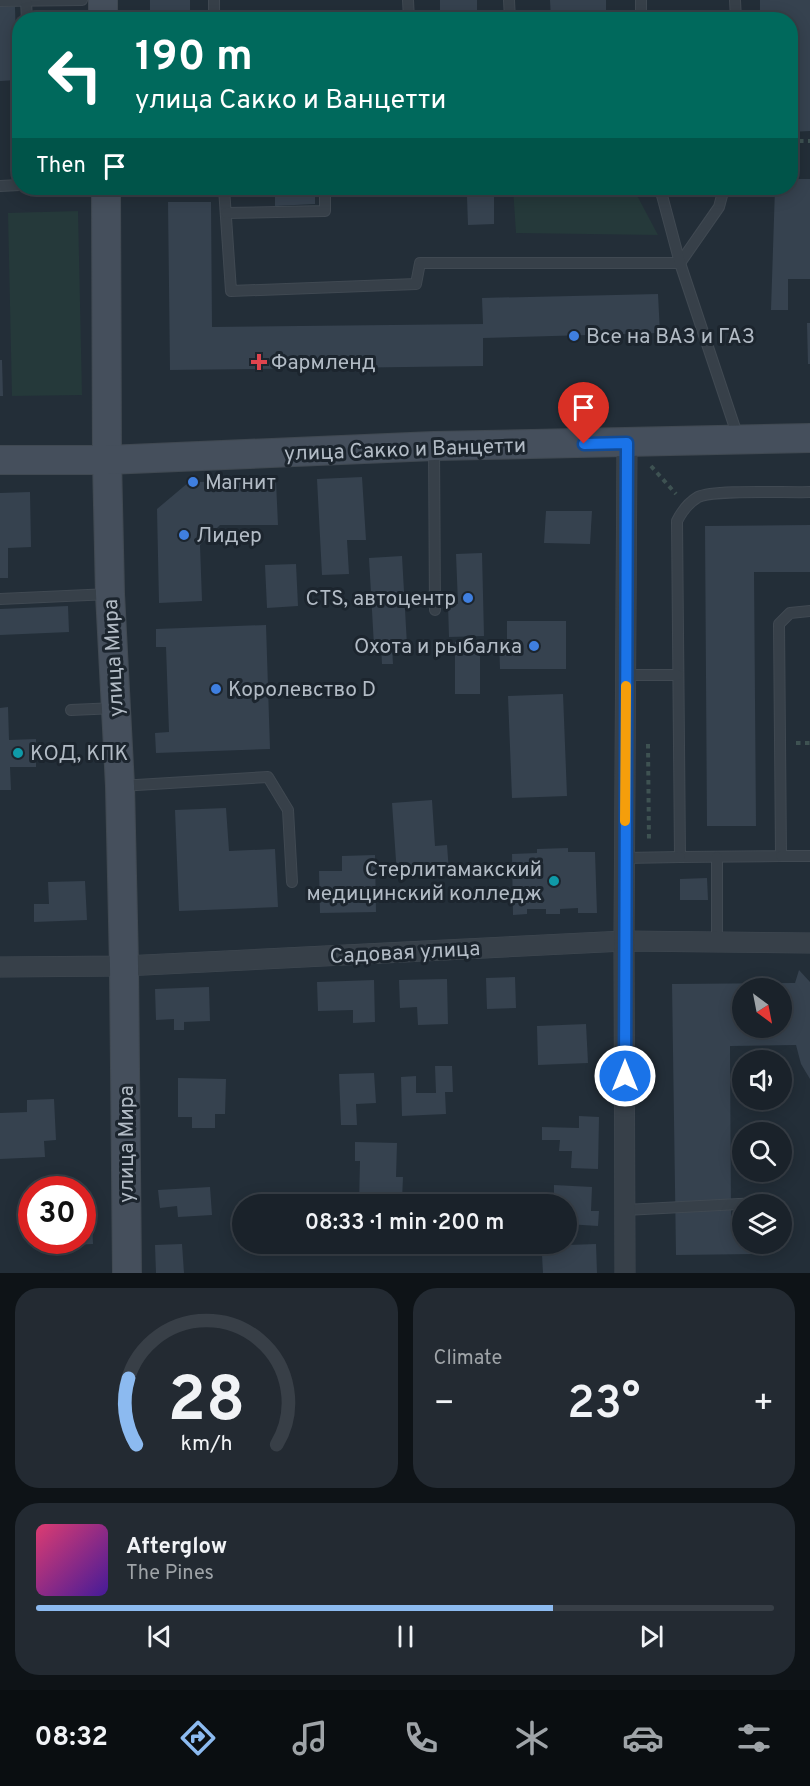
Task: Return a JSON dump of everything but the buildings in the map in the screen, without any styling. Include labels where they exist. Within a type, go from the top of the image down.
[{"type":"main road","name":"улица Мира","points":[[106,195],[107,460],[110,594],[120,786],[127,1273]]},
{"type":"main road","name":"улица Сакко и Ванцетти","points":[[0,460],[107,460],[434,446],[637,452],[739,440],[810,438]]},
{"type":"street","points":[[626,1273],[624,941],[626,675],[637,452]]},
{"type":"street","name":"Садовая улица","points":[[0,967],[124,966],[624,941],[810,943]]},
{"type":"lane","points":[[0,1],[82,0]]},
{"type":"lane","points":[[225,195],[231,291],[417,284],[420,262],[680,263]]},
{"type":"lane","points":[[226,213],[326,211],[325,195]]},
{"type":"lane","points":[[662,195],[680,263],[739,440]]},
{"type":"lane","points":[[680,263],[719,207],[722,195]]},
{"type":"lane","points":[[434,446],[435,610]]},
{"type":"lane","points":[[680,857],[677,521],[686,506],[700,496],[708,494],[810,492]]},
{"type":"lane","points":[[0,599],[110,594]]},
{"type":"lane","points":[[781,856],[779,624],[790,613],[810,611]]},
{"type":"lane","points":[[626,675],[678,675]]},
{"type":"lane","points":[[71,710],[116,708]]},
{"type":"lane","points":[[120,786],[268,777],[288,810],[292,882]]},
{"type":"lane","points":[[625,858],[810,856]]},
{"type":"lane","points":[[717,857],[717,942]]},
{"type":"lane","points":[[625,1210],[732,1204]]},
{"type":"path","points":[[637,452],[686,506]]},
{"type":"green space","points":[[513,195],[637,195],[658,235],[516,233]]},
{"type":"green space","points":[[78,211],[82,395],[12,396],[8,213]]},
{"type":"slow traffic","points":[[625,821],[626,686]]},
{"type":"place","name":"Все на ВАЗ и ГАЗ","points":[[574,336]]},
{"type":"place","name":"Фармленд","points":[[259,362]]},
{"type":"place","name":"Магнит","points":[[193,482]]},
{"type":"place","name":"Лидер","points":[[184,535]]},
{"type":"place","name":"СTS, автоцентр","points":[[468,598]]},
{"type":"place","name":"Охота и рыбалка","points":[[534,646]]},
{"type":"place","name":"Королевство D","points":[[216,689]]},
{"type":"place","name":"КОД, КПК","points":[[18,753]]},
{"type":"place","name":"Стерлитамакский медицинский колледж","points":[[554,881]]},
{"type":"route","points":[[584,444],[627,443],[625,1076]]}]
